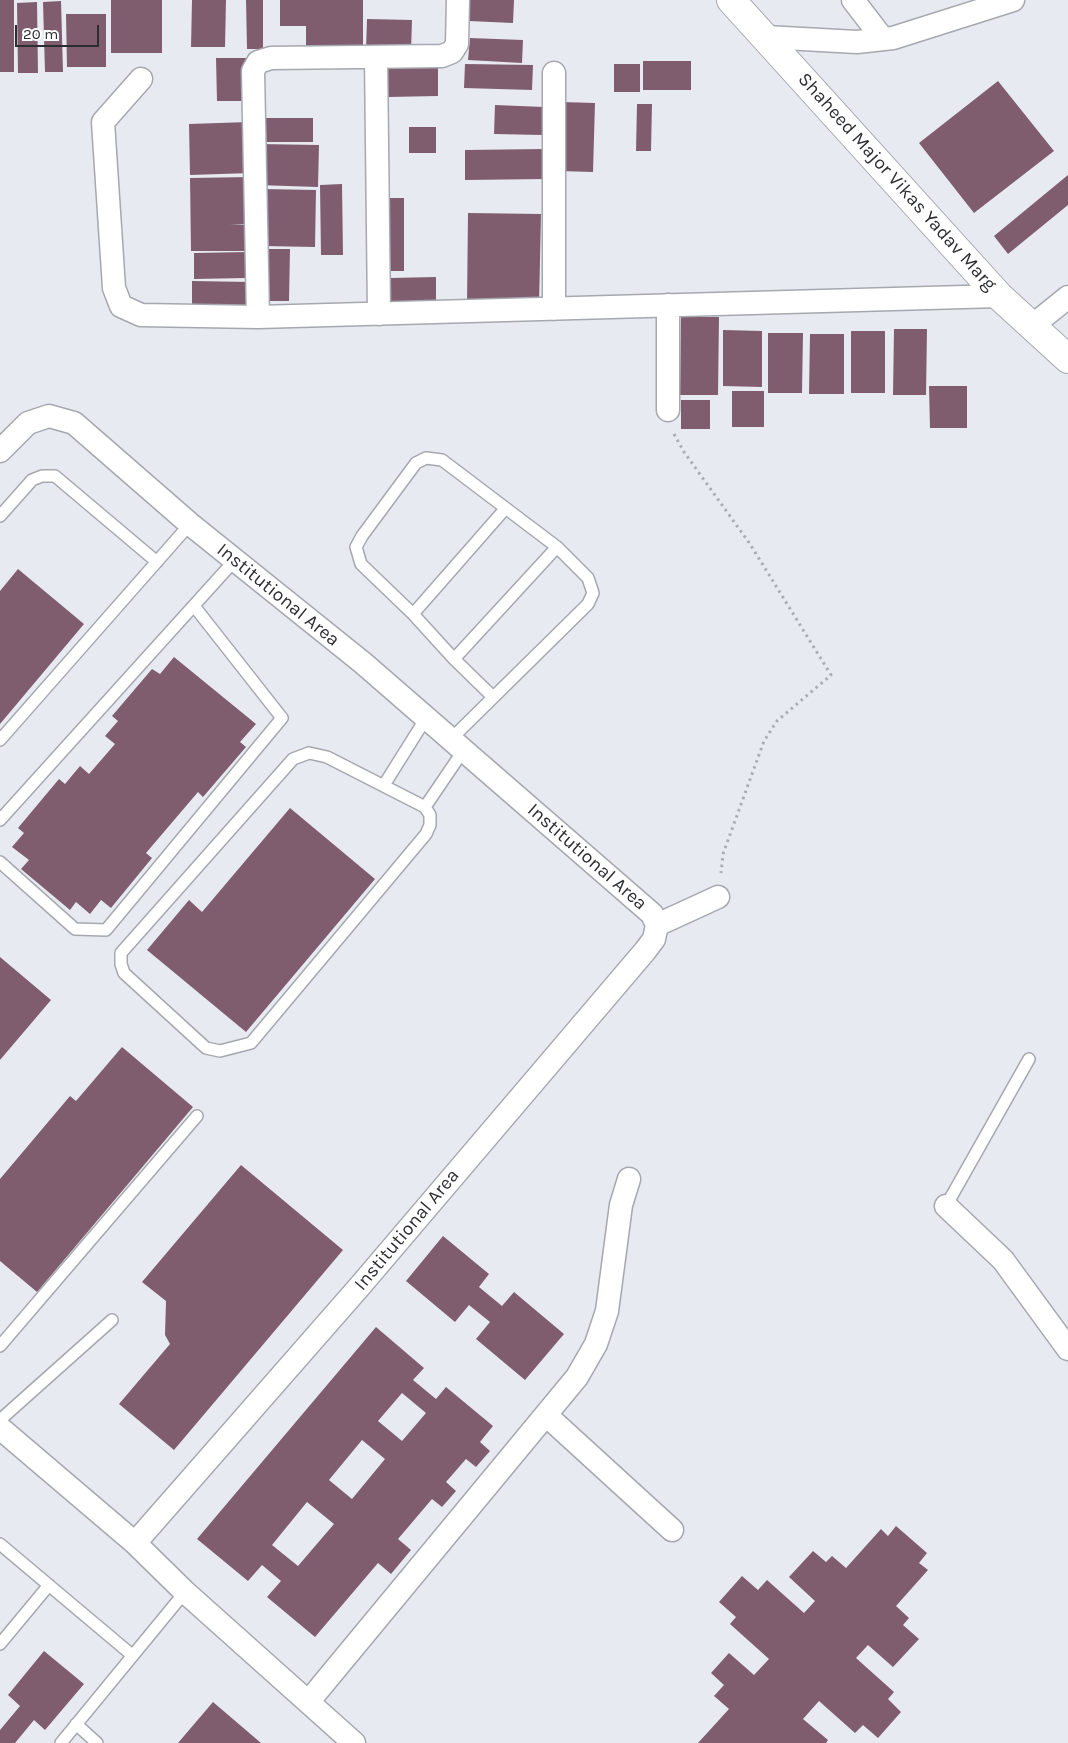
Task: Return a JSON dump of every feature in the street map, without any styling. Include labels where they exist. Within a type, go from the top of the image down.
[{"type":"street","points":[[258,317],[253,70],[258,62],[271,58],[442,56],[452,52],[456,44],[458,0]]},
{"type":"street","points":[[853,0],[883,39]]},
{"type":"street","points":[[766,37],[857,42],[893,38],[1013,0]]},
{"type":"street","name":"Shaheed Major Vikas Yadav Marg","points":[[741,3],[766,37],[999,296],[1068,359]]},
{"type":"street","points":[[376,57],[379,314]]},
{"type":"street","points":[[554,73],[554,308]]},
{"type":"street","points":[[141,79],[103,122],[114,288],[121,306],[141,315],[258,317],[999,296]]},
{"type":"street","points":[[1032,326],[1068,297]]},
{"type":"street","points":[[668,305],[668,410]]},
{"type":"street","name":"Institutional Area","points":[[0,451],[28,423],[48,416],[74,423],[190,524],[364,663],[652,914],[658,925],[654,939],[645,951],[360,1286],[135,1543]]},
{"type":"street","points":[[658,925],[718,897]]},
{"type":"street","points":[[309,1701],[577,1378],[596,1344],[607,1311],[621,1205],[629,1179]]},
{"type":"street","points":[[946,1206],[1003,1260],[1068,1349]]},
{"type":"street","points":[[546,1415],[672,1530]]},
{"type":"street","points":[[0,1428],[135,1543],[185,1592],[354,1743]]},
{"type":"lane","points":[[425,807],[457,746],[492,696],[588,604],[593,593],[588,578],[557,547],[442,460],[426,458],[416,463],[356,548],[361,564],[413,614],[454,659],[492,696]]},
{"type":"lane","points":[[0,516],[32,480],[42,476],[55,476],[157,562]]},
{"type":"lane","points":[[413,614],[505,509]]},
{"type":"lane","points":[[0,740],[190,524]]},
{"type":"lane","points":[[454,659],[557,547]]},
{"type":"lane","points":[[0,820],[235,560]]},
{"type":"lane","points":[[0,862],[75,929],[106,930],[282,718],[194,606]]},
{"type":"lane","points":[[384,786],[426,718]]},
{"type":"lane","points":[[309,754],[327,757],[384,786],[425,807],[431,820],[426,834],[251,1044],[220,1051],[206,1048],[124,973],[121,964],[121,953],[293,759],[309,754]]},
{"type":"lane","points":[[946,1206],[1029,1059]]},
{"type":"lane","points":[[0,1346],[197,1116]]},
{"type":"lane","points":[[0,1420],[112,1320]]},
{"type":"lane","points":[[0,1544],[132,1655]]},
{"type":"lane","points":[[0,1644],[49,1585]]},
{"type":"lane","points":[[61,1743],[185,1592]]},
{"type":"lane","points":[[76,1724],[97,1743]]},
{"type":"path","points":[[668,410],[673,432],[684,452],[750,544],[830,675],[777,720],[764,741],[724,854],[718,897]]},
{"type":"building","points":[[0,0],[14,0],[14,72],[0,72]]},
{"type":"building","points":[[111,0],[162,0],[162,53],[111,53]]},
{"type":"building","points":[[192,0],[226,0],[225,47],[191,47]]},
{"type":"building","points":[[246,0],[263,0],[263,49],[247,49]]},
{"type":"building","points":[[280,0],[363,0],[363,49],[306,49],[306,26],[280,26]]},
{"type":"building","points":[[470,0],[514,0],[513,23],[469,21]]},
{"type":"building","points":[[61,1],[63,72],[45,72],[43,2]]},
{"type":"building","points":[[37,2],[38,73],[18,73],[17,3]]},
{"type":"building","points":[[66,14],[106,14],[106,67],[67,67]]},
{"type":"building","points":[[367,19],[412,20],[411,52],[366,51]]},
{"type":"building","points":[[470,38],[523,40],[522,63],[468,60]]},
{"type":"building","points":[[216,58],[246,58],[247,101],[217,101]]},
{"type":"building","points":[[643,61],[691,61],[691,90],[643,90]]},
{"type":"building","points":[[438,64],[438,96],[388,97],[387,66]]},
{"type":"building","points":[[465,64],[533,65],[532,90],[464,88]]},
{"type":"building","points":[[614,64],[640,64],[640,92],[614,92]]},
{"type":"building","points":[[998,81],[1054,151],[974,213],[919,143]]},
{"type":"building","points":[[561,102],[595,103],[593,172],[559,171]]},
{"type":"building","points":[[637,104],[652,104],[651,151],[636,151]]},
{"type":"building","points":[[495,105],[544,107],[543,135],[494,134]]},
{"type":"building","points":[[259,118],[313,118],[313,142],[259,142]]},
{"type":"building","points":[[249,122],[251,173],[190,175],[189,124]]},
{"type":"building","points":[[409,127],[436,127],[436,153],[409,153]]},
{"type":"building","points":[[258,144],[319,145],[318,187],[257,185]]},
{"type":"building","points":[[545,149],[545,179],[465,180],[465,150]]},
{"type":"building","points":[[1068,175],[1068,205],[1008,254],[994,236]]},
{"type":"building","points":[[251,177],[252,224],[230,225],[248,225],[248,251],[191,251],[190,178]]},
{"type":"building","points":[[342,184],[343,255],[321,255],[320,185]]},
{"type":"building","points":[[263,189],[316,190],[315,247],[263,246]]},
{"type":"building","points":[[387,198],[404,198],[404,271],[386,271]]},
{"type":"building","points":[[468,213],[541,214],[539,305],[467,305]]},
{"type":"building","points":[[269,249],[290,249],[289,301],[269,301]]},
{"type":"building","points":[[247,252],[247,278],[194,279],[194,253]]},
{"type":"building","points":[[436,277],[436,301],[391,303],[390,278]]},
{"type":"building","points":[[192,281],[251,282],[251,306],[192,304]]},
{"type":"building","points":[[681,317],[719,317],[718,395],[680,395]]},
{"type":"building","points":[[894,329],[927,329],[926,395],[893,395]]},
{"type":"building","points":[[723,330],[762,331],[762,387],[723,386]]},
{"type":"building","points":[[851,331],[885,331],[885,393],[851,393]]},
{"type":"building","points":[[768,333],[803,333],[802,393],[768,393]]},
{"type":"building","points":[[810,334],[844,334],[844,394],[809,394]]},
{"type":"building","points":[[929,386],[967,386],[967,428],[930,428]]},
{"type":"building","points":[[732,391],[764,391],[764,427],[732,427]]},
{"type":"building","points":[[681,400],[710,400],[710,429],[681,429]]},
{"type":"building","points":[[18,569],[84,624],[0,724],[0,591]]},
{"type":"building","points":[[174,657],[256,724],[240,742],[246,747],[203,797],[198,792],[146,853],[152,858],[111,908],[101,900],[90,914],[76,902],[70,910],[21,869],[29,860],[12,847],[24,833],[18,828],[59,779],[65,784],[80,766],[89,774],[115,744],[105,736],[118,721],[112,716],[152,669],[160,674]]},
{"type":"building","points":[[290,808],[375,879],[246,1032],[147,950],[189,900],[202,912]]},
{"type":"building","points":[[0,957],[51,1000],[0,1060]]},
{"type":"building","points":[[122,1047],[193,1107],[37,1292],[0,1261],[0,1179],[70,1096],[76,1101]]},
{"type":"building","points":[[241,1165],[343,1250],[174,1450],[119,1404],[170,1344],[165,1335],[166,1301],[142,1282]]},
{"type":"building","points":[[443,1236],[489,1274],[479,1287],[502,1306],[514,1292],[564,1334],[525,1380],[476,1339],[490,1322],[469,1305],[455,1322],[406,1281]]},
{"type":"building","points":[[376,1327],[424,1368],[413,1380],[436,1399],[446,1387],[493,1426],[480,1442],[490,1451],[476,1467],[466,1459],[446,1482],[456,1491],[442,1507],[432,1499],[398,1539],[411,1550],[391,1574],[378,1563],[315,1637],[267,1597],[281,1581],[262,1565],[248,1581],[197,1539]],"holes":[[[402,1393],[426,1413],[402,1441],[378,1421]],[[362,1440],[385,1459],[352,1499],[329,1480]],[[307,1502],[334,1524],[298,1566],[272,1545]]]},
{"type":"building","points":[[896,1526],[927,1553],[919,1563],[928,1570],[896,1606],[909,1618],[903,1625],[919,1639],[893,1667],[868,1645],[856,1658],[894,1692],[888,1699],[901,1712],[878,1738],[863,1725],[855,1733],[819,1701],[803,1719],[828,1740],[826,1743],[698,1743],[729,1709],[714,1696],[724,1685],[711,1673],[729,1653],[754,1675],[769,1659],[730,1624],[736,1617],[719,1602],[742,1576],[758,1590],[767,1580],[804,1613],[815,1601],[789,1577],[813,1551],[826,1562],[832,1556],[846,1568],[881,1529],[888,1536]]},
{"type":"building","points":[[44,1651],[84,1684],[45,1730],[34,1720],[15,1743],[0,1743],[0,1730],[20,1706],[8,1695]]},
{"type":"building","points":[[213,1702],[261,1743],[178,1743]]}]
